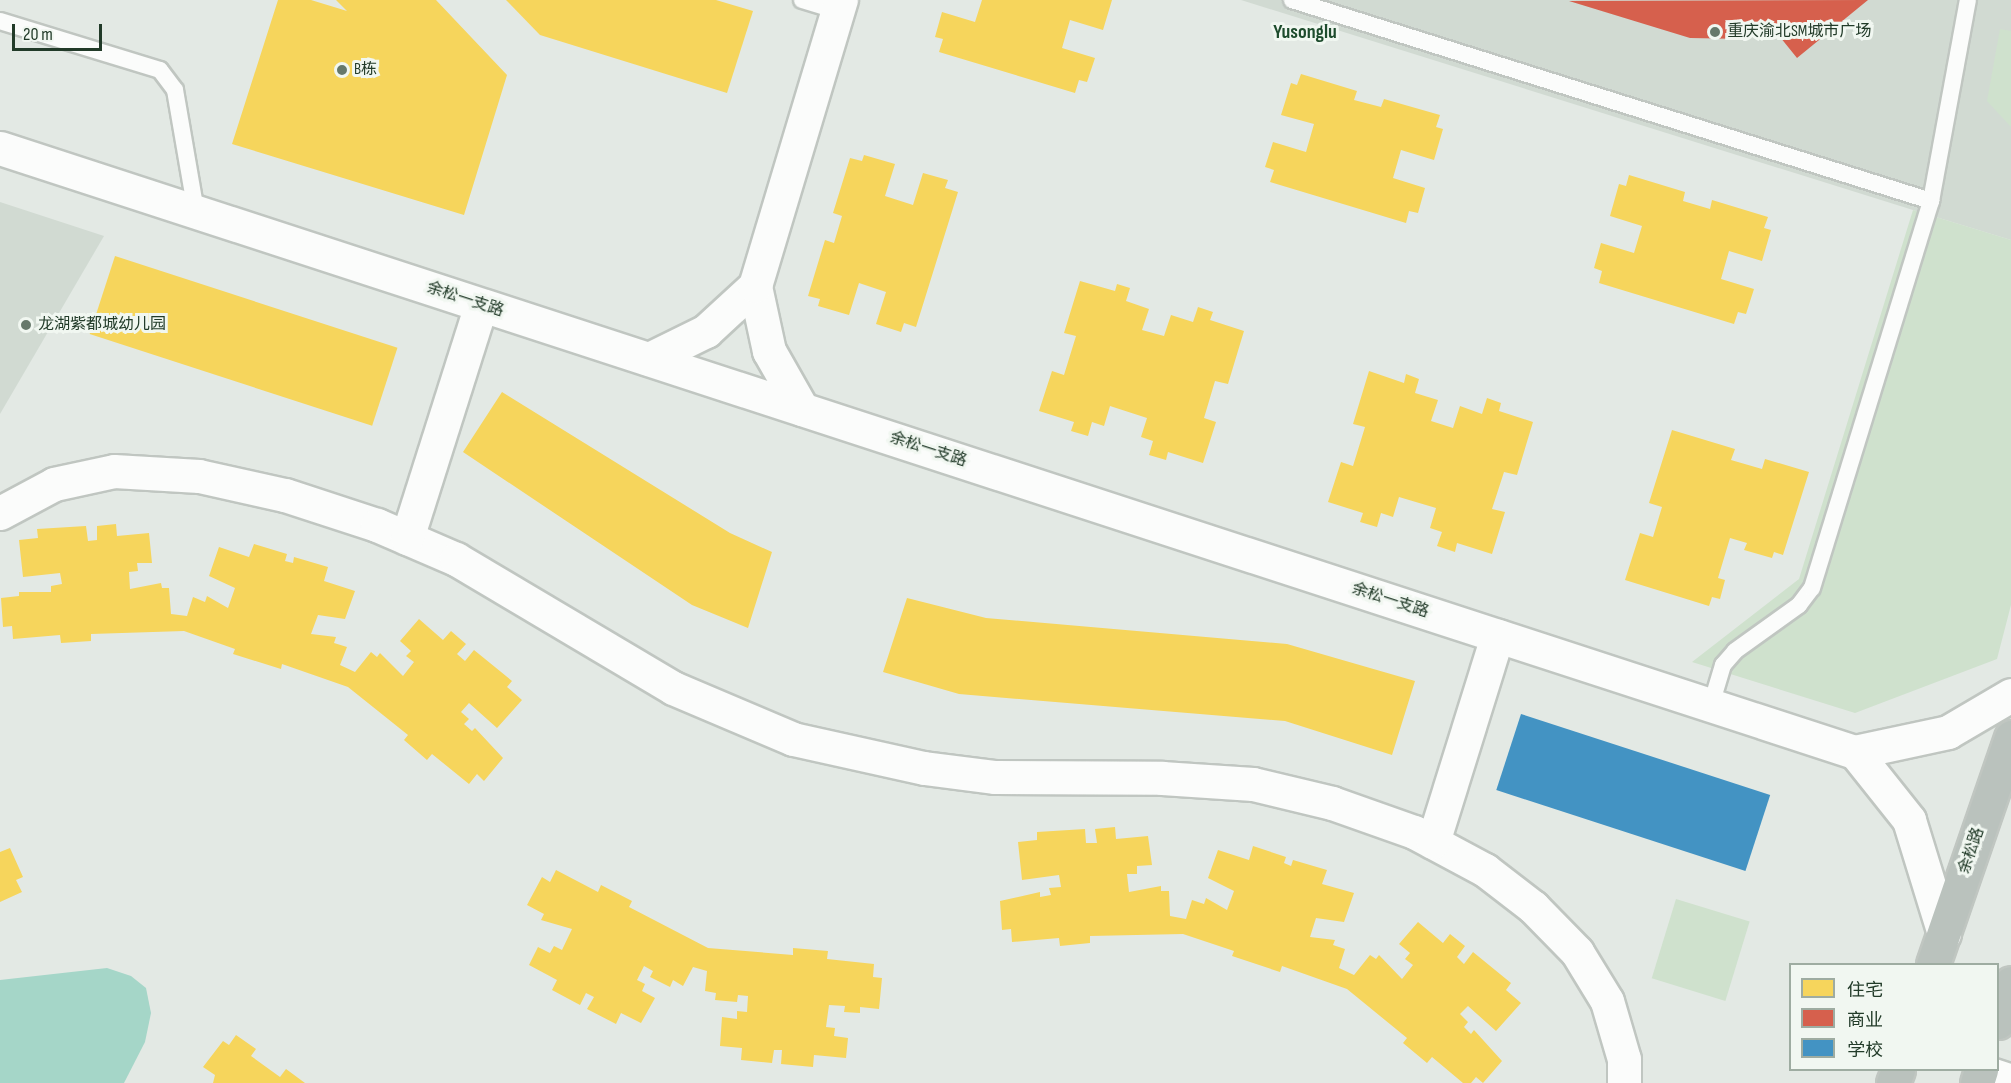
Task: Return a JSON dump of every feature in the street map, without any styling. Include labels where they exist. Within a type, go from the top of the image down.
[{"type":"highway","name":"余松路","points":[[1933,963],[2011,737]]},
{"type":"highway","points":[[1999,1019],[2011,983]]},
{"type":"street","points":[[802,409],[769,351],[755,286],[840,5]]},
{"type":"street","name":"余松一支路","points":[[0,148],[1855,752]]},
{"type":"street","points":[[649,359],[706,331],[755,286]]},
{"type":"street","points":[[407,538],[481,305]]},
{"type":"street","points":[[0,513],[54,484],[114,471],[199,477],[285,495],[407,538],[456,559],[673,688],[793,739],[924,768],[995,777],[1162,778],[1253,784],[1332,803],[1433,842],[1493,876],[1533,907],[1577,952],[1607,1001],[1624,1059],[1624,1083]]},
{"type":"street","points":[[1433,842],[1497,636]]},
{"type":"street","points":[[1944,934],[1909,820],[1855,752],[1948,732],[2011,695]]},
{"type":"lane","points":[[802,0],[840,5]]},
{"type":"lane","points":[[1292,0],[1931,201]]},
{"type":"lane","points":[[1711,705],[1723,665],[1735,651],[1799,605],[1812,588],[1931,201],[1968,0]]},
{"type":"lane","points":[[0,21],[160,70],[175,90],[196,212]]},
{"type":"shaded area","name":"重庆渝北SM城市广场","points":[[1241,0],[2011,0],[2011,240],[1913,210]]},
{"type":"shaded area","points":[[2000,29],[2011,31],[2011,127],[1987,101]]},
{"type":"shaded area","name":"龙湖紫都城幼儿园","points":[[0,202],[104,236],[0,414]]},
{"type":"shaded area","points":[[1913,210],[2011,240],[2011,605],[1997,659],[1855,713],[1692,662],[1799,579]]},
{"type":"shaded area","points":[[1676,899],[1750,922],[1725,1001],[1652,978]]},
{"type":"shaded area","points":[[107,968],[131,976],[146,988],[151,1013],[145,1042],[124,1083],[0,1083],[0,980]]},
{"type":"building: 住宅","points":[[278,0],[311,0],[347,11],[336,0],[436,0],[507,75],[464,215],[232,144]]},
{"type":"building: 住宅","points":[[506,0],[716,0],[753,11],[727,93],[540,35]]},
{"type":"building: 住宅","points":[[982,0],[1112,0],[1103,30],[1070,20],[1062,48],[1095,58],[1087,82],[1079,80],[1075,93],[939,52],[943,39],[935,37],[942,12],[975,22]]},
{"type":"building: 住宅","points":[[1301,74],[1357,91],[1354,100],[1381,107],[1384,99],[1440,115],[1436,127],[1443,129],[1434,160],[1401,150],[1393,178],[1425,188],[1418,213],[1409,211],[1406,223],[1270,182],[1274,170],[1265,167],[1273,142],[1306,152],[1314,124],[1281,115],[1291,83],[1297,85]]},
{"type":"building: 住宅","points":[[864,155],[895,164],[885,196],[913,205],[923,173],[948,180],[945,188],[958,192],[916,327],[904,323],[901,332],[876,324],[886,292],[859,283],[849,315],[818,306],[820,299],[808,296],[825,240],[834,243],[842,216],[833,213],[850,158],[862,161]]},
{"type":"building: 住宅","points":[[1629,175],[1685,192],[1683,201],[1710,209],[1712,200],[1768,217],[1764,228],[1771,230],[1762,261],[1729,251],[1721,279],[1754,289],[1746,314],[1738,312],[1734,324],[1599,283],[1602,271],[1594,268],[1601,243],[1634,253],[1642,226],[1610,216],[1619,184],[1626,186]]},
{"type":"building: 住宅","points":[[115,256],[397,348],[372,426],[90,334]]},
{"type":"building: 住宅","points":[[1080,281],[1115,291],[1117,284],[1130,288],[1126,301],[1149,309],[1142,330],[1164,336],[1171,315],[1193,322],[1198,307],[1213,312],[1210,320],[1244,331],[1228,384],[1215,381],[1204,418],[1216,422],[1203,463],[1168,452],[1166,460],[1149,455],[1153,441],[1141,437],[1147,418],[1110,406],[1104,426],[1092,422],[1088,436],[1071,431],[1074,422],[1039,411],[1052,371],[1064,375],[1076,336],[1064,333]]},
{"type":"building: 住宅","points":[[1369,371],[1404,383],[1406,374],[1419,379],[1415,393],[1438,400],[1431,421],[1453,428],[1460,406],[1482,414],[1487,398],[1501,403],[1499,411],[1533,422],[1517,475],[1504,472],[1492,509],[1505,512],[1492,554],[1457,543],[1455,552],[1437,546],[1442,532],[1430,528],[1436,508],[1399,497],[1393,517],[1381,513],[1377,527],[1360,522],[1363,513],[1328,502],[1341,462],[1353,466],[1365,427],[1353,424]]},
{"type":"building: 住宅","points":[[502,392],[730,533],[772,552],[748,628],[692,605],[463,452]]},
{"type":"building: 住宅","points":[[1672,430],[1735,449],[1731,460],[1762,469],[1765,459],[1809,472],[1783,555],[1774,552],[1772,558],[1744,550],[1747,543],[1730,538],[1718,578],[1725,580],[1720,599],[1712,597],[1709,606],[1625,580],[1640,533],[1653,537],[1662,507],[1649,503]]},
{"type":"building: 住宅","points":[[116,524],[117,536],[149,533],[152,563],[137,563],[138,571],[129,572],[130,589],[161,583],[162,588],[169,588],[171,614],[187,616],[193,597],[205,602],[207,596],[228,608],[235,588],[209,576],[219,547],[249,557],[254,544],[287,554],[285,561],[293,563],[294,557],[328,567],[324,581],[355,591],[345,619],[318,615],[311,634],[336,637],[334,643],[347,647],[340,665],[355,672],[371,652],[377,657],[380,653],[403,676],[414,662],[406,656],[411,651],[400,641],[419,619],[443,640],[451,631],[466,644],[457,654],[465,661],[474,650],[512,681],[507,687],[522,700],[497,728],[469,703],[461,712],[469,719],[464,724],[472,731],[475,728],[503,758],[484,781],[477,774],[469,784],[432,754],[427,760],[404,740],[408,735],[348,687],[282,664],[281,669],[233,654],[235,649],[184,631],[91,634],[91,641],[61,643],[60,635],[13,639],[12,626],[3,627],[1,598],[19,596],[19,592],[51,592],[51,586],[62,584],[60,573],[23,577],[19,540],[38,538],[37,529],[86,526],[88,541],[97,540],[97,526]]},
{"type":"building: 住宅","points":[[907,598],[986,618],[1287,644],[1415,681],[1392,755],[1285,721],[959,694],[883,672]]},
{"type":"building: 住宅","points":[[1115,827],[1116,839],[1148,836],[1152,865],[1137,866],[1137,874],[1127,874],[1129,892],[1161,886],[1161,891],[1169,891],[1170,916],[1186,919],[1192,900],[1204,904],[1206,898],[1227,910],[1234,891],[1208,878],[1218,850],[1249,860],[1253,846],[1286,857],[1284,863],[1291,866],[1293,860],[1327,870],[1322,884],[1354,893],[1344,922],[1316,918],[1310,937],[1335,940],[1333,945],[1345,949],[1339,968],[1354,975],[1370,955],[1376,959],[1379,955],[1402,979],[1413,965],[1405,959],[1410,953],[1399,944],[1418,922],[1443,943],[1450,934],[1465,946],[1457,957],[1464,964],[1473,952],[1511,983],[1506,990],[1521,1003],[1496,1031],[1468,1006],[1460,1014],[1468,1022],[1464,1027],[1471,1034],[1474,1030],[1502,1061],[1483,1083],[1476,1077],[1471,1083],[1463,1083],[1432,1057],[1427,1063],[1403,1043],[1407,1038],[1347,989],[1282,966],[1280,972],[1232,956],[1234,951],[1183,934],[1090,936],[1090,943],[1060,946],[1059,938],[1012,942],[1011,929],[1002,930],[1000,901],[1040,892],[1040,897],[1051,895],[1049,888],[1061,887],[1059,875],[1022,880],[1018,842],[1037,840],[1037,832],[1085,829],[1086,843],[1097,843],[1095,829]]},
{"type":"building: 住宅","points":[[10,848],[23,877],[16,880],[22,892],[0,902],[0,852]]},
{"type":"building: 住宅","points":[[556,870],[598,892],[601,885],[632,901],[629,907],[708,948],[793,955],[793,948],[828,951],[827,959],[874,964],[873,977],[882,978],[879,1009],[860,1007],[860,1013],[844,1012],[845,1006],[829,1005],[826,1027],[835,1028],[834,1036],[848,1038],[846,1058],[814,1055],[813,1067],[781,1064],[782,1050],[774,1050],[772,1063],[741,1060],[742,1048],[720,1046],[722,1017],[737,1019],[737,1011],[747,1012],[748,996],[738,995],[737,1002],[715,1000],[716,993],[705,991],[707,971],[693,967],[683,986],[673,980],[670,987],[650,977],[653,971],[644,966],[637,980],[645,984],[642,991],[655,998],[641,1023],[621,1013],[616,1024],[587,1009],[594,997],[586,993],[580,1005],[552,990],[557,980],[529,965],[538,947],[550,953],[554,946],[562,950],[572,929],[541,920],[544,914],[527,905],[542,877],[550,882]]},
{"type":"building: 住宅","points":[[236,1035],[256,1049],[251,1056],[280,1077],[286,1069],[305,1083],[213,1083],[215,1075],[203,1067],[223,1041],[229,1045]]},
{"type":"building: 商业","name":"重庆渝北SM城市广场","points":[[1868,0],[1797,58],[1771,26],[1745,39],[1690,38],[1569,1]]},
{"type":"building: 学校","points":[[1521,714],[1770,795],[1745,871],[1496,790]]},
{"type":"place","name":"重庆渝北SM城市广场","points":[[1715,32]]},
{"type":"place","name":"B栋","points":[[342,70]]},
{"type":"place","name":"龙湖紫都城幼儿园","points":[[26,325]]},
{"type":"district","name":"Yusonglu","points":[[1305,32]]}]
